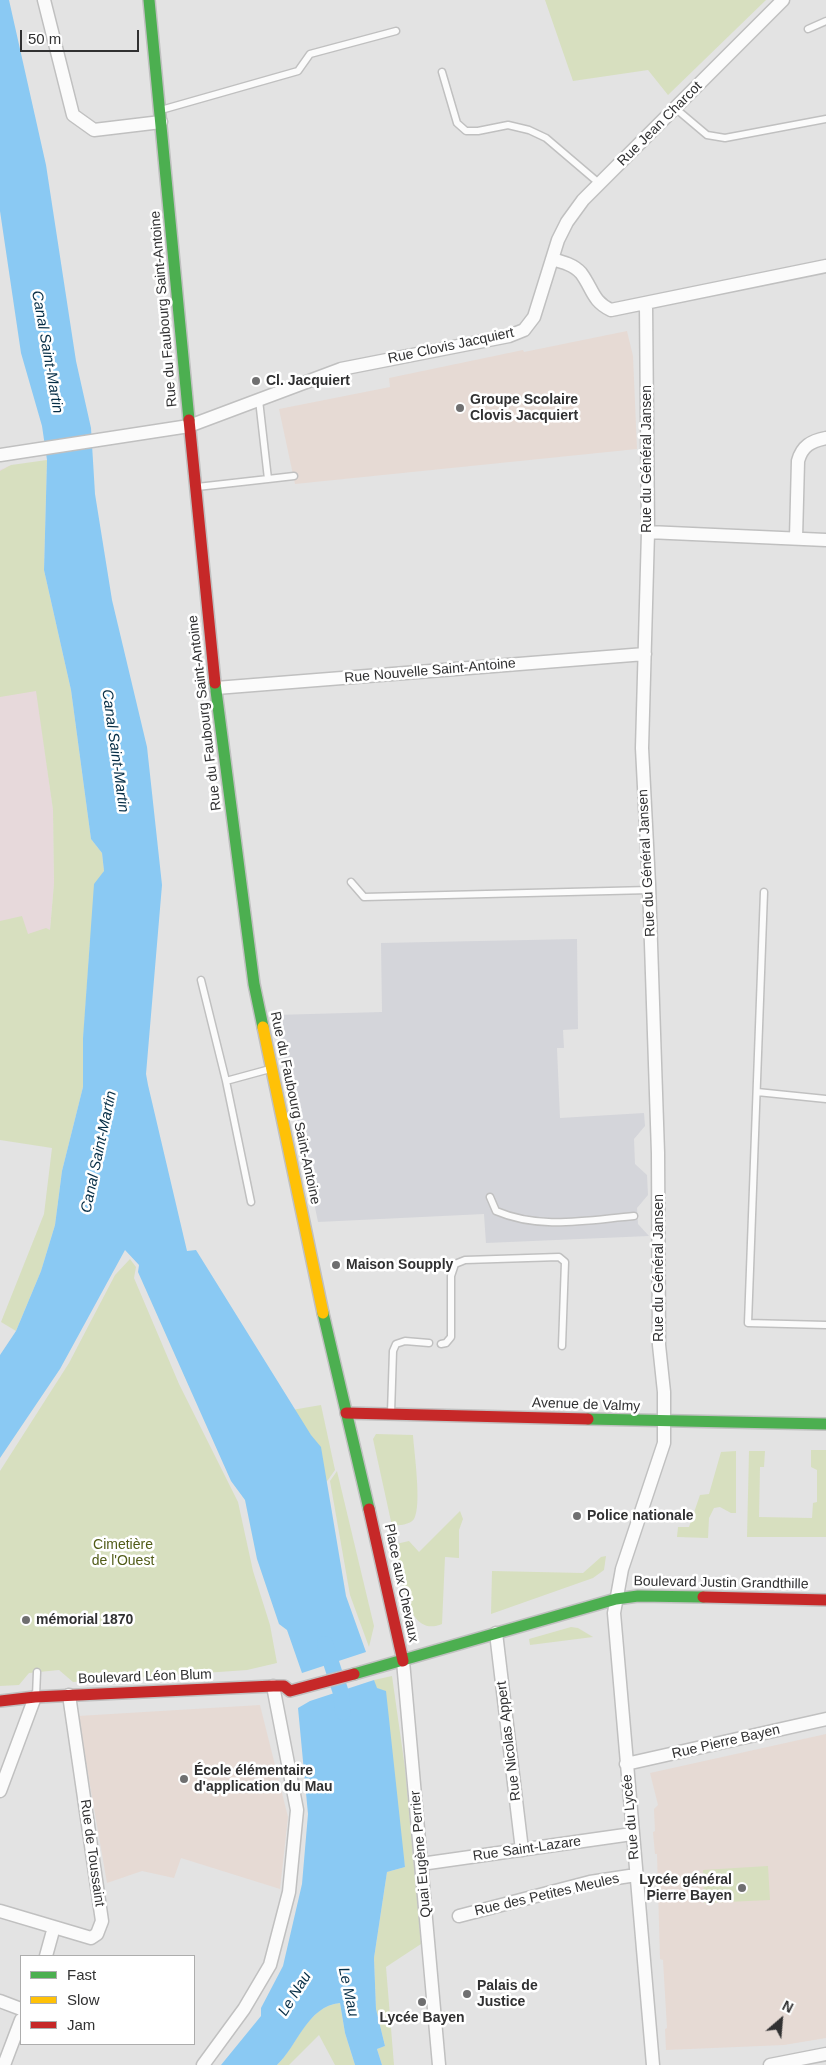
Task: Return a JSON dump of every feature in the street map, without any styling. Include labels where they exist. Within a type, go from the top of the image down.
[{"type":"main road","name":"Rue du Faubourg Saint-Antoine","points":[[149,0],[216,688],[254,984],[346,1413]]},
{"type":"main road","name":"Avenue de Valmy","points":[[346,1413],[665,1422],[826,1424]]},
{"type":"main road","name":"Place aux Chevaux","points":[[346,1413],[403,1661],[616,1598]]},
{"type":"main road","name":"Boulevard Justin Grandthille","points":[[616,1598],[638,1596],[826,1600]]},
{"type":"main road","name":"Boulevard Léon Blum","points":[[0,1701],[70,1695],[273,1686],[284,1686],[290,1691],[403,1661]]},
{"type":"street","points":[[44,0],[73,116],[94,130],[161,116]]},
{"type":"street","name":"Rue Jean Charcot","points":[[552,259],[567,222],[583,200],[783,0]]},
{"type":"street","points":[[552,259],[570,264],[581,273],[600,305],[611,310],[646,305],[826,266]]},
{"type":"street","name":"Rue Clovis Jacquiert","points":[[0,455],[189,426],[341,369],[509,336],[524,330],[534,317],[552,259]]},
{"type":"street","name":"Rue du Général Jansen","points":[[616,1598],[622,1569],[664,1443],[665,1422],[660,1345],[658,1153],[650,890],[642,748],[648,532],[646,305]]},
{"type":"street","points":[[796,538],[798,461],[801,450],[814,440],[826,438]]},
{"type":"street","points":[[648,532],[826,540]]},
{"type":"street","name":"Rue Nouvelle Saint-Antoine","points":[[216,688],[645,654]]},
{"type":"street","name":"Rue du Lycée","points":[[616,1598],[614,1613],[653,2065]]},
{"type":"street","name":"Rue Nicolas Appert","points":[[496,1633],[522,1850]]},
{"type":"street","name":"Quai Eugène Perrier","points":[[403,1661],[439,2065]]},
{"type":"street","points":[[203,2065],[244,2009],[270,1965],[289,1892],[298,1810],[273,1686]]},
{"type":"street","name":"Rue de Toussaint","points":[[54,1927],[91,1938],[97,1934],[102,1921],[70,1695]]},
{"type":"street","points":[[0,1792],[36,1697]]},
{"type":"street","name":"Rue Pierre Bayen","points":[[626,1764],[826,1719]]},
{"type":"street","name":"Rue Saint-Lazare","points":[[421,1864],[632,1834]]},
{"type":"street","name":"Rue des Petites Meules","points":[[460,1916],[590,1882],[636,1875]]},
{"type":"street","points":[[0,1911],[54,1927],[46,1955]]},
{"type":"street","points":[[0,2001],[20,2010]]},
{"type":"street","points":[[4,2065],[20,2023]]},
{"type":"street","points":[[429,2065],[438,2046]]},
{"type":"street","points":[[770,2065],[821,2059]]},
{"type":"lane","points":[[808,29],[826,21]]},
{"type":"lane","points":[[161,116],[298,71],[310,54],[396,31]]},
{"type":"lane","points":[[442,72],[457,123],[466,131],[478,131],[508,125],[529,130],[546,138],[600,184]]},
{"type":"lane","points":[[675,108],[707,135],[725,138],[826,119]]},
{"type":"lane","points":[[259,400],[268,479]]},
{"type":"lane","points":[[196,487],[294,476]]},
{"type":"lane","points":[[351,882],[364,897],[650,890]]},
{"type":"lane","points":[[764,892],[748,1323],[826,1324]]},
{"type":"lane","points":[[201,980],[226,1081],[251,1202]]},
{"type":"lane","points":[[226,1081],[272,1068]]},
{"type":"lane","points":[[757,1092],[826,1099]]},
{"type":"lane","points":[[490,1197],[496,1211],[514,1219],[537,1223],[552,1224],[634,1216]]},
{"type":"lane","points":[[442,1344],[446,1343],[451,1337],[451,1276],[455,1264],[465,1260],[559,1257],[565,1262],[562,1346]]},
{"type":"lane","points":[[391,1414],[393,1351],[396,1344],[405,1341],[429,1343]]},
{"type":"lane","points":[[36,1697],[37,1672]]},
{"type":"shaded area","name":"Groupe Scolaire Clovis Jacquiert","points":[[627,331],[633,356],[637,449],[295,484],[279,409],[390,387],[389,378],[523,350],[524,352]]},
{"type":"shaded area","points":[[11,465],[12,506],[53,810],[54,883],[50,930],[0,1135],[0,470]]},
{"type":"shaded area","points":[[577,939],[578,1029],[563,1030],[564,1048],[557,1048],[560,1118],[644,1113],[645,1126],[634,1139],[635,1164],[647,1175],[648,1195],[637,1208],[638,1224],[649,1236],[486,1243],[484,1214],[318,1222],[275,1015],[382,1012],[381,943]]},
{"type":"shaded area","name":"École élémentaire d'application du Mau","points":[[260,1705],[288,1817],[280,1889],[181,1858],[174,1878],[142,1871],[107,1883],[78,1716]]},
{"type":"shaded area","name":"Lycée général Pierre Bayen","points":[[826,1734],[826,2038],[784,2045],[666,2050],[665,2029],[667,2028],[663,1960],[660,1959],[657,1854],[655,1854],[653,1832],[655,1831],[654,1809],[658,1805],[650,1773]]},
{"type":"green space","points":[[545,0],[766,0],[668,95],[648,70],[573,81]]},
{"type":"green space","points":[[47,460],[44,570],[71,690],[91,839],[102,853],[104,871],[90,942],[83,1043],[83,1087],[62,1171],[55,1225],[41,1271],[16,1331],[1,1322],[44,1214],[52,1148],[0,1140],[0,921],[22,916],[28,934],[46,928],[50,930],[54,883],[53,810],[36,691],[0,697],[0,471],[11,465]]},
{"type":"green space","name":"Cimetière de l'Ouest","points":[[130,1259],[136,1267],[134,1278],[179,1384],[238,1502],[253,1571],[270,1625],[277,1663],[247,1670],[73,1682],[59,1670],[29,1673],[19,1685],[0,1686],[0,1471],[69,1363],[115,1275]]},
{"type":"green space","points":[[321,1405],[335,1470],[328,1480],[309,1498],[286,1411]]},
{"type":"green space","points":[[376,1434],[413,1435],[417,1502],[414,1519],[407,1524],[392,1526],[373,1439]]},
{"type":"green space","points":[[811,1450],[826,1450],[826,1537],[747,1537],[749,1451],[765,1451],[764,1467],[760,1467],[759,1517],[812,1518],[813,1503],[817,1502],[817,1470],[811,1467]]},
{"type":"green space","points":[[736,1451],[736,1513],[731,1513],[720,1507],[714,1508],[709,1518],[708,1538],[677,1537],[678,1527],[689,1527],[700,1495],[709,1494],[721,1452]]},
{"type":"green space","points":[[337,1471],[374,1626],[369,1647],[350,1595],[330,1481]]},
{"type":"green space","points":[[460,1511],[463,1519],[459,1530],[459,1558],[445,1557],[442,1624],[429,1626],[419,1622],[412,1612],[403,1585],[396,1544],[409,1541],[419,1552]]},
{"type":"green space","points":[[606,1556],[604,1570],[593,1578],[491,1614],[492,1571],[583,1573],[601,1557]]},
{"type":"green space","points":[[571,1627],[578,1628],[593,1637],[530,1645],[529,1639]]},
{"type":"green space","points":[[392,1676],[405,1768],[421,1944],[386,1967],[394,2065],[382,2065],[377,2049],[385,2046],[376,2009],[374,1958],[387,1872],[405,1867],[374,1680]]},
{"type":"green space","points":[[768,1866],[770,1900],[704,1903],[703,1870]]},
{"type":"green space","points":[[340,2003],[345,2033],[355,2065],[335,2065],[319,2035],[289,2065],[277,2065],[319,2011]]},
{"type":"water","name":"Canal Saint-Martin","points":[[0,0],[9,0],[46,165],[76,361],[91,428],[95,494],[112,600],[147,747],[162,885],[146,1074],[148,1085],[187,1251],[196,1250],[311,1435],[321,1447],[346,1596],[366,1652],[302,1673],[287,1630],[279,1624],[257,1559],[245,1500],[231,1481],[138,1272],[139,1265],[125,1250],[60,1369],[0,1458],[0,1355],[16,1331],[41,1271],[55,1225],[62,1171],[83,1087],[83,1038],[94,884],[104,871],[102,853],[91,839],[71,690],[44,570],[47,460],[42,426],[21,353],[0,211]]},
{"type":"water","points":[[374,1680],[377,1688],[386,1691],[405,1867],[387,1872],[374,1958],[376,2009],[385,2046],[377,2049],[382,2065],[355,2065],[345,2033],[340,2003],[319,2011],[277,2065],[221,2065],[261,2016],[261,2008],[283,1966],[302,1884],[308,1814],[298,1708],[310,1701]]},
{"type":"waterway","points":[[325,1644],[341,1693],[343,1712]]},
{"type":"traffic: fast","points":[[149,0],[189,420]]},
{"type":"traffic: fast","points":[[215,683],[254,984],[263,1027]]},
{"type":"traffic: fast","points":[[323,1313],[369,1509]]},
{"type":"traffic: fast","points":[[588,1419],[826,1424]]},
{"type":"traffic: fast","points":[[354,1674],[616,1599],[638,1596],[703,1597]]},
{"type":"traffic: slow","points":[[263,1027],[323,1313]]},
{"type":"traffic: jam","points":[[189,420],[215,683]]},
{"type":"traffic: jam","points":[[346,1413],[588,1419]]},
{"type":"traffic: jam","points":[[369,1509],[403,1661]]},
{"type":"traffic: jam","points":[[703,1597],[826,1600]]},
{"type":"traffic: jam","points":[[0,1701],[35,1697],[273,1686],[284,1686],[290,1691],[354,1674]]},
{"type":"place","name":"Cl. Jacquiert","points":[[256,381]]},
{"type":"place","name":"Groupe Scolaire Clovis Jacquiert","points":[[460,408]]},
{"type":"place","name":"Maison Soupply","points":[[336,1265]]},
{"type":"place","name":"Police nationale","points":[[577,1516]]},
{"type":"place","name":"mémorial 1870","points":[[26,1620]]},
{"type":"place","name":"École élémentaire d'application du Mau","points":[[184,1779]]},
{"type":"place","name":"Lycée général Pierre Bayen","points":[[742,1888]]},
{"type":"place","name":"Palais de Justice","points":[[467,1994]]},
{"type":"place","name":"Lycée Bayen","points":[[422,2002]]},
{"type":"water label","name":"Le Mau","points":[[348,1992]]},
{"type":"water label","name":"Le Nau","points":[[295,1994]]}]
